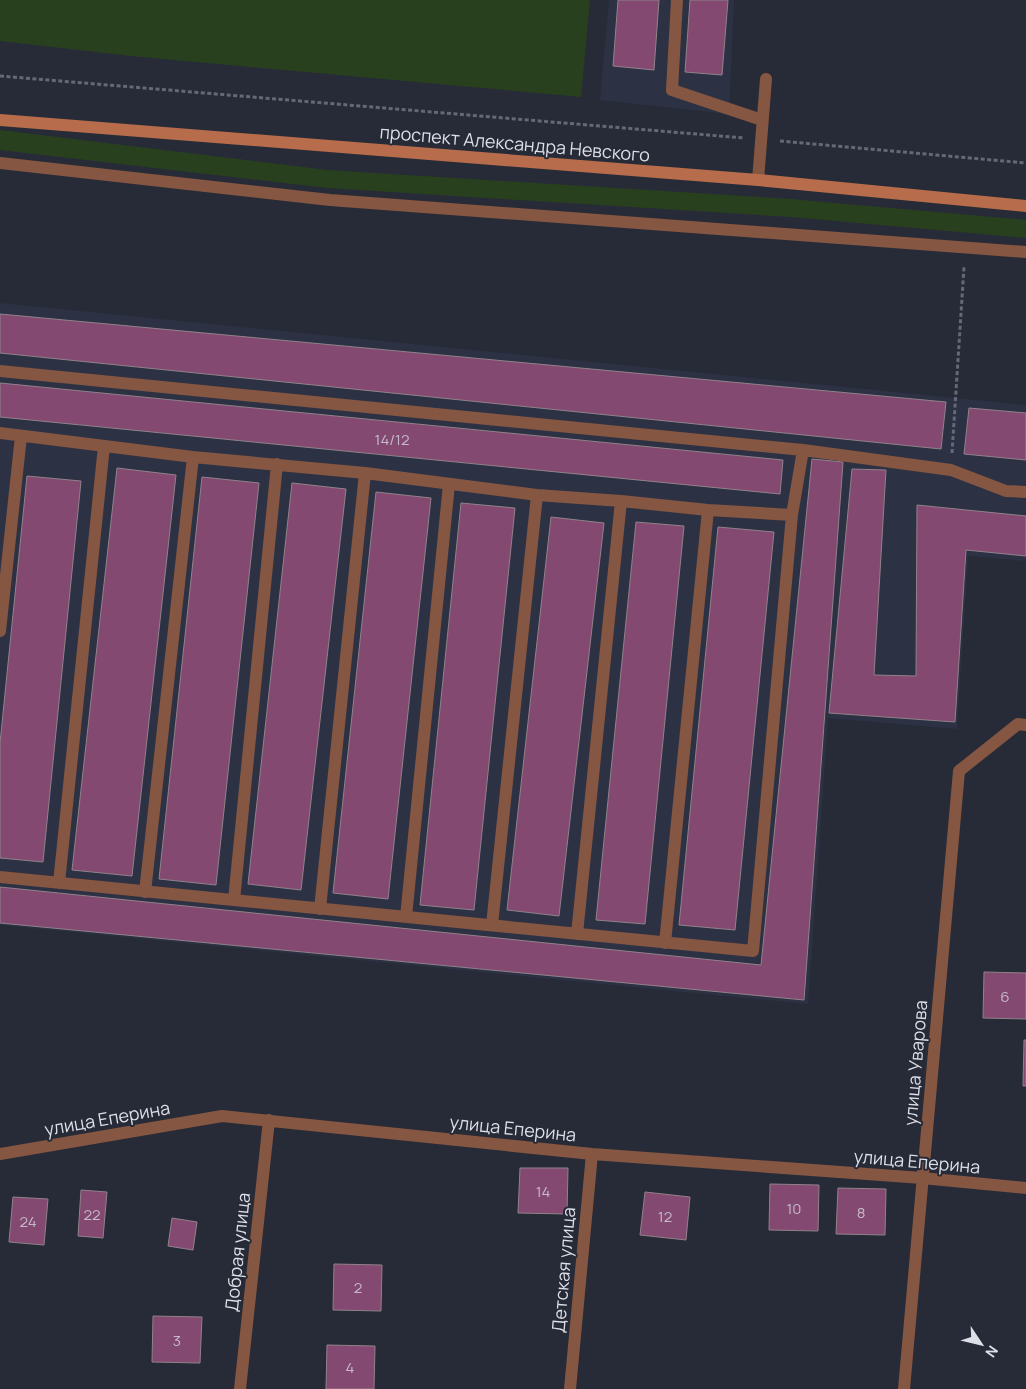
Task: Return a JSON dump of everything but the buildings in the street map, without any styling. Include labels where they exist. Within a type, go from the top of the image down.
[{"type":"main road","name":"проспект Александра Невского","points":[[0,120],[758,180],[1026,206]]},
{"type":"street","points":[[677,0],[672,90],[762,120]]},
{"type":"street","points":[[758,180],[766,79]]},
{"type":"street","points":[[0,163],[330,200],[1026,252]]},
{"type":"street","points":[[0,371],[803,450],[951,470],[1006,491],[1026,492]]},
{"type":"street","points":[[0,433],[193,457],[364,473],[537,495],[708,510],[792,515]]},
{"type":"street","points":[[0,631],[21,436]]},
{"type":"street","points":[[59,883],[104,446]]},
{"type":"street","points":[[0,877],[753,951],[792,515],[803,450]]},
{"type":"street","points":[[145,892],[193,457]]},
{"type":"street","points":[[234,900],[277,464]]},
{"type":"street","points":[[320,909],[364,473]]},
{"type":"street","points":[[406,918],[448,484]]},
{"type":"street","points":[[492,925],[537,495]]},
{"type":"street","points":[[577,934],[621,501]]},
{"type":"street","points":[[665,943],[708,510]]},
{"type":"street","name":"улица Уварова","points":[[904,1389],[959,771],[1018,724],[1026,725]]},
{"type":"street","name":"улица Еперина","points":[[0,1154],[222,1116],[592,1154],[922,1178],[1026,1188]]},
{"type":"street","name":"Добрая улица","points":[[240,1389],[270,1120]]},
{"type":"street","name":"Детская улица","points":[[570,1389],[592,1154]]},
{"type":"path","points":[[0,76],[1026,163]]},
{"type":"path","points":[[951,470],[963,281]]},
{"type":"shaded area","points":[[609,0],[734,0],[729,114],[600,100]]},
{"type":"shaded area","points":[[0,303],[1026,405],[1026,561],[968,556],[957,729],[828,718],[808,1004],[0,925]]},
{"type":"green space","points":[[0,0],[590,0],[581,97],[131,56],[0,41]]},
{"type":"green space","points":[[0,130],[327,170],[790,199],[1026,220],[1026,238],[791,217],[328,188],[0,150]]}]
